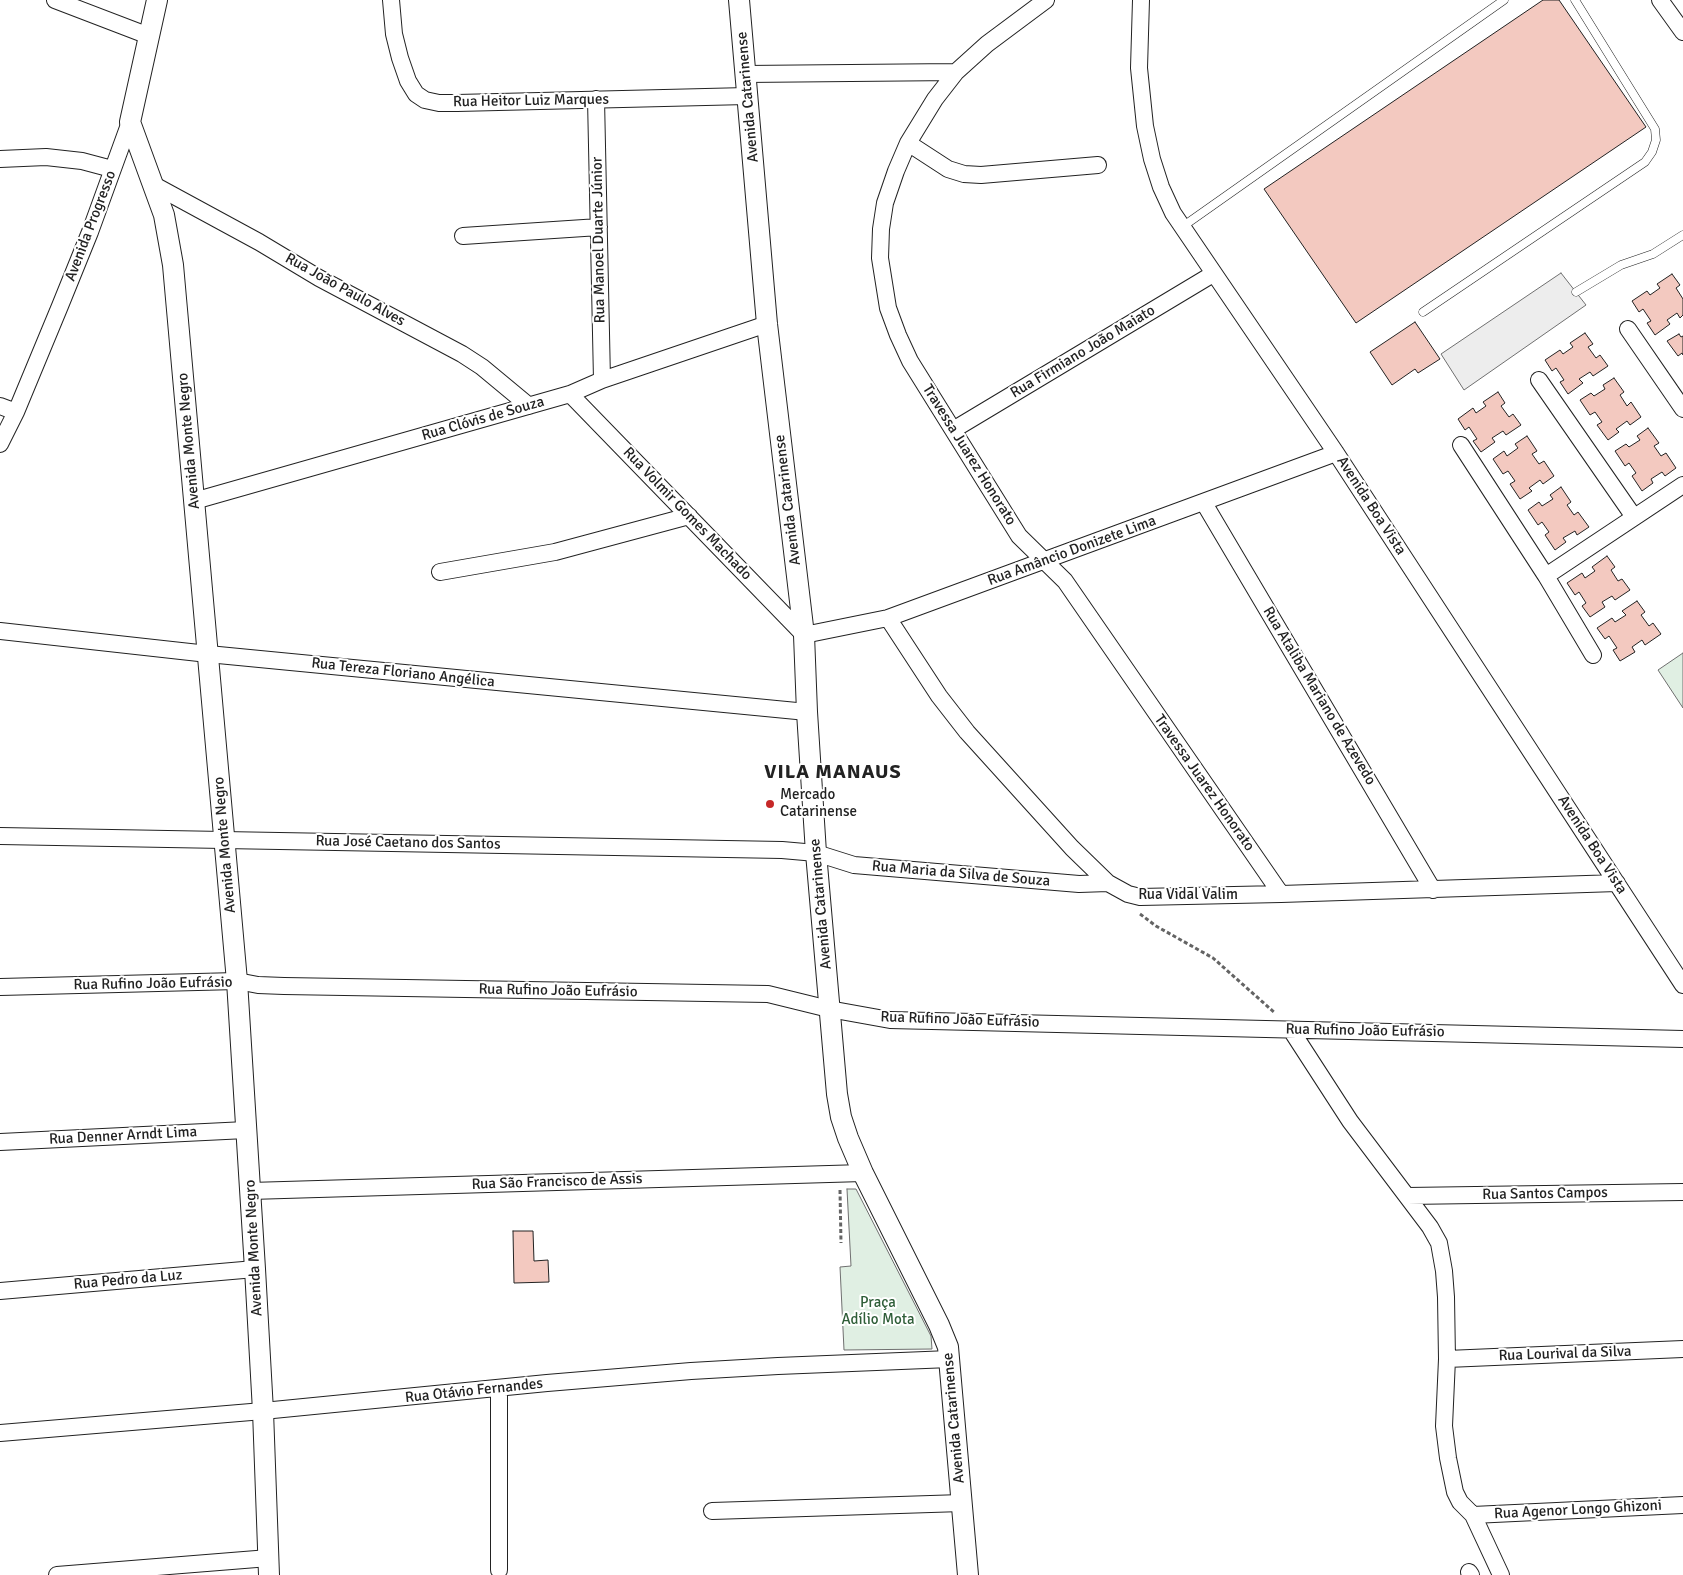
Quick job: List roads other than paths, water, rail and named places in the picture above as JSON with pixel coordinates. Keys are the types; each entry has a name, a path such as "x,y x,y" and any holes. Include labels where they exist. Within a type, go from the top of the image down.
{"street":[{"path":"55,0 149,36"},
{"name":"Avenida Progresso","path":"0,444 16,412 60,306 130,122 157,0"},
{"name":"Rua Heitor Luiz Marques","path":"391,0 394,34 400,58 408,81 416,94 425,100 439,103 457,103 747,96"},
{"name":"Avenida Catarinense","path":"739,0 768,324 804,636 816,853 833,1063 841,1117 863,1173 942,1330 948,1347 968,1575"},
{"name":"Travessa Juarez Honorato","path":"1046,0 1018,19 956,72 935,99 908,144 896,171 886,203 881,229 880,258 883,287 888,308 910,360 1019,536 1065,581 1281,894"},
{"name":"Avenida Boa Vista","path":"1141,0 1139,68 1145,126 1161,187 1173,213 1336,453 1683,985"},
{"path":"1660,0 1683,32"},
{"path":"745,74 956,72"},
{"name":"Rua Manoel Duarte Júnior","path":"596,99 602,380"},
{"name":"Avenida Monte Negro","path":"130,122 164,215 173,265 237,981 263,1412 269,1567"},
{"path":"908,144 948,169 964,174 981,175 1098,165"},
{"path":"0,159 46,157 82,161 112,169"},
{"name":"Rua João Paulo Alves","path":"154,185 259,242 326,282 462,354 482,367 529,406"},
{"path":"463,236 599,227"},
{"name":"Rua Firmiano João Maiato","path":"953,430 1213,274"},
{"name":"Rua Clóvis de Souza","path":"194,500 570,394 602,380 768,324"},
{"path":"1628,329 1683,409"},
{"path":"1539,380 1634,518"},
{"name":"Rua Volmir Gomes Machado","path":"570,394 804,636"},
{"path":"0,406 16,412"},
{"path":"1461,445 1546,576 1593,655"},
{"name":"Rua Amâncio Donizete Lima","path":"804,636 888,618 1336,453"},
{"path":"1546,576 1683,485"},
{"name":"Rua Ataliba Mariano de Azevedo","path":"1204,503 1433,890"},
{"path":"440,572 556,552 689,516"},
{"name":"Rua Vidal Valim","path":"888,618 938,696 967,732 1072,848 1108,883 1128,894 1140,897 1281,894 1617,883"},
{"name":"Rua Tereza Floriano Angélica","path":"0,631 208,654 807,712"},
{"name":"Rua José Caetano dos Santos","path":"0,836 772,850 816,853"},
{"name":"Rua Maria da Silva de Souza","path":"816,853 854,865 1079,884 1108,883"},
{"name":"Rua Rufino João Eufrásio","path":"0,987 237,981 258,985 284,986 768,994 829,1010 890,1020 1683,1039"},
{"path":"1292,1030 1350,1121 1430,1226 1438,1243 1444,1271 1447,1359 1444,1426 1448,1458 1455,1492 1460,1502 1472,1515 1501,1575"},
{"name":"Rua Denner Arndt Lima","path":"0,1142 246,1130"},
{"name":"Rua São Francisco de Assis","path":"250,1191 863,1173"},
{"name":"Rua Santos Campos","path":"1407,1196 1683,1192"},
{"name":"Rua Pedro da Luz","path":"0,1291 255,1269"},
{"name":"Rua Lourival da Silva","path":"1447,1359 1683,1349"},
{"name":"Rua Otávio Fernandes","path":"0,1433 263,1412 548,1383 718,1370 950,1359"},
{"path":"498,1570 499,1389"},
{"path":"712,1511 962,1503"},
{"name":"Rua Agenor Longo Ghizoni","path":"1472,1515 1683,1504"},
{"path":"57,1575 269,1567"}],"lane":[{"path":"1182,227 1504,0"},
{"path":"1423,312 1645,162 1652,152 1656,140 1655,130 1575,0"},
{"path":"1576,292 1621,265 1653,254 1683,235"}],"place":[{"name":"Mercado Catarinense","path":"770,804"}],"district":[{"name":"VILA MANAUS","path":"833,773"}],"park label":[{"name":"Praça Adílio Mota","path":"878,1312"}]}
